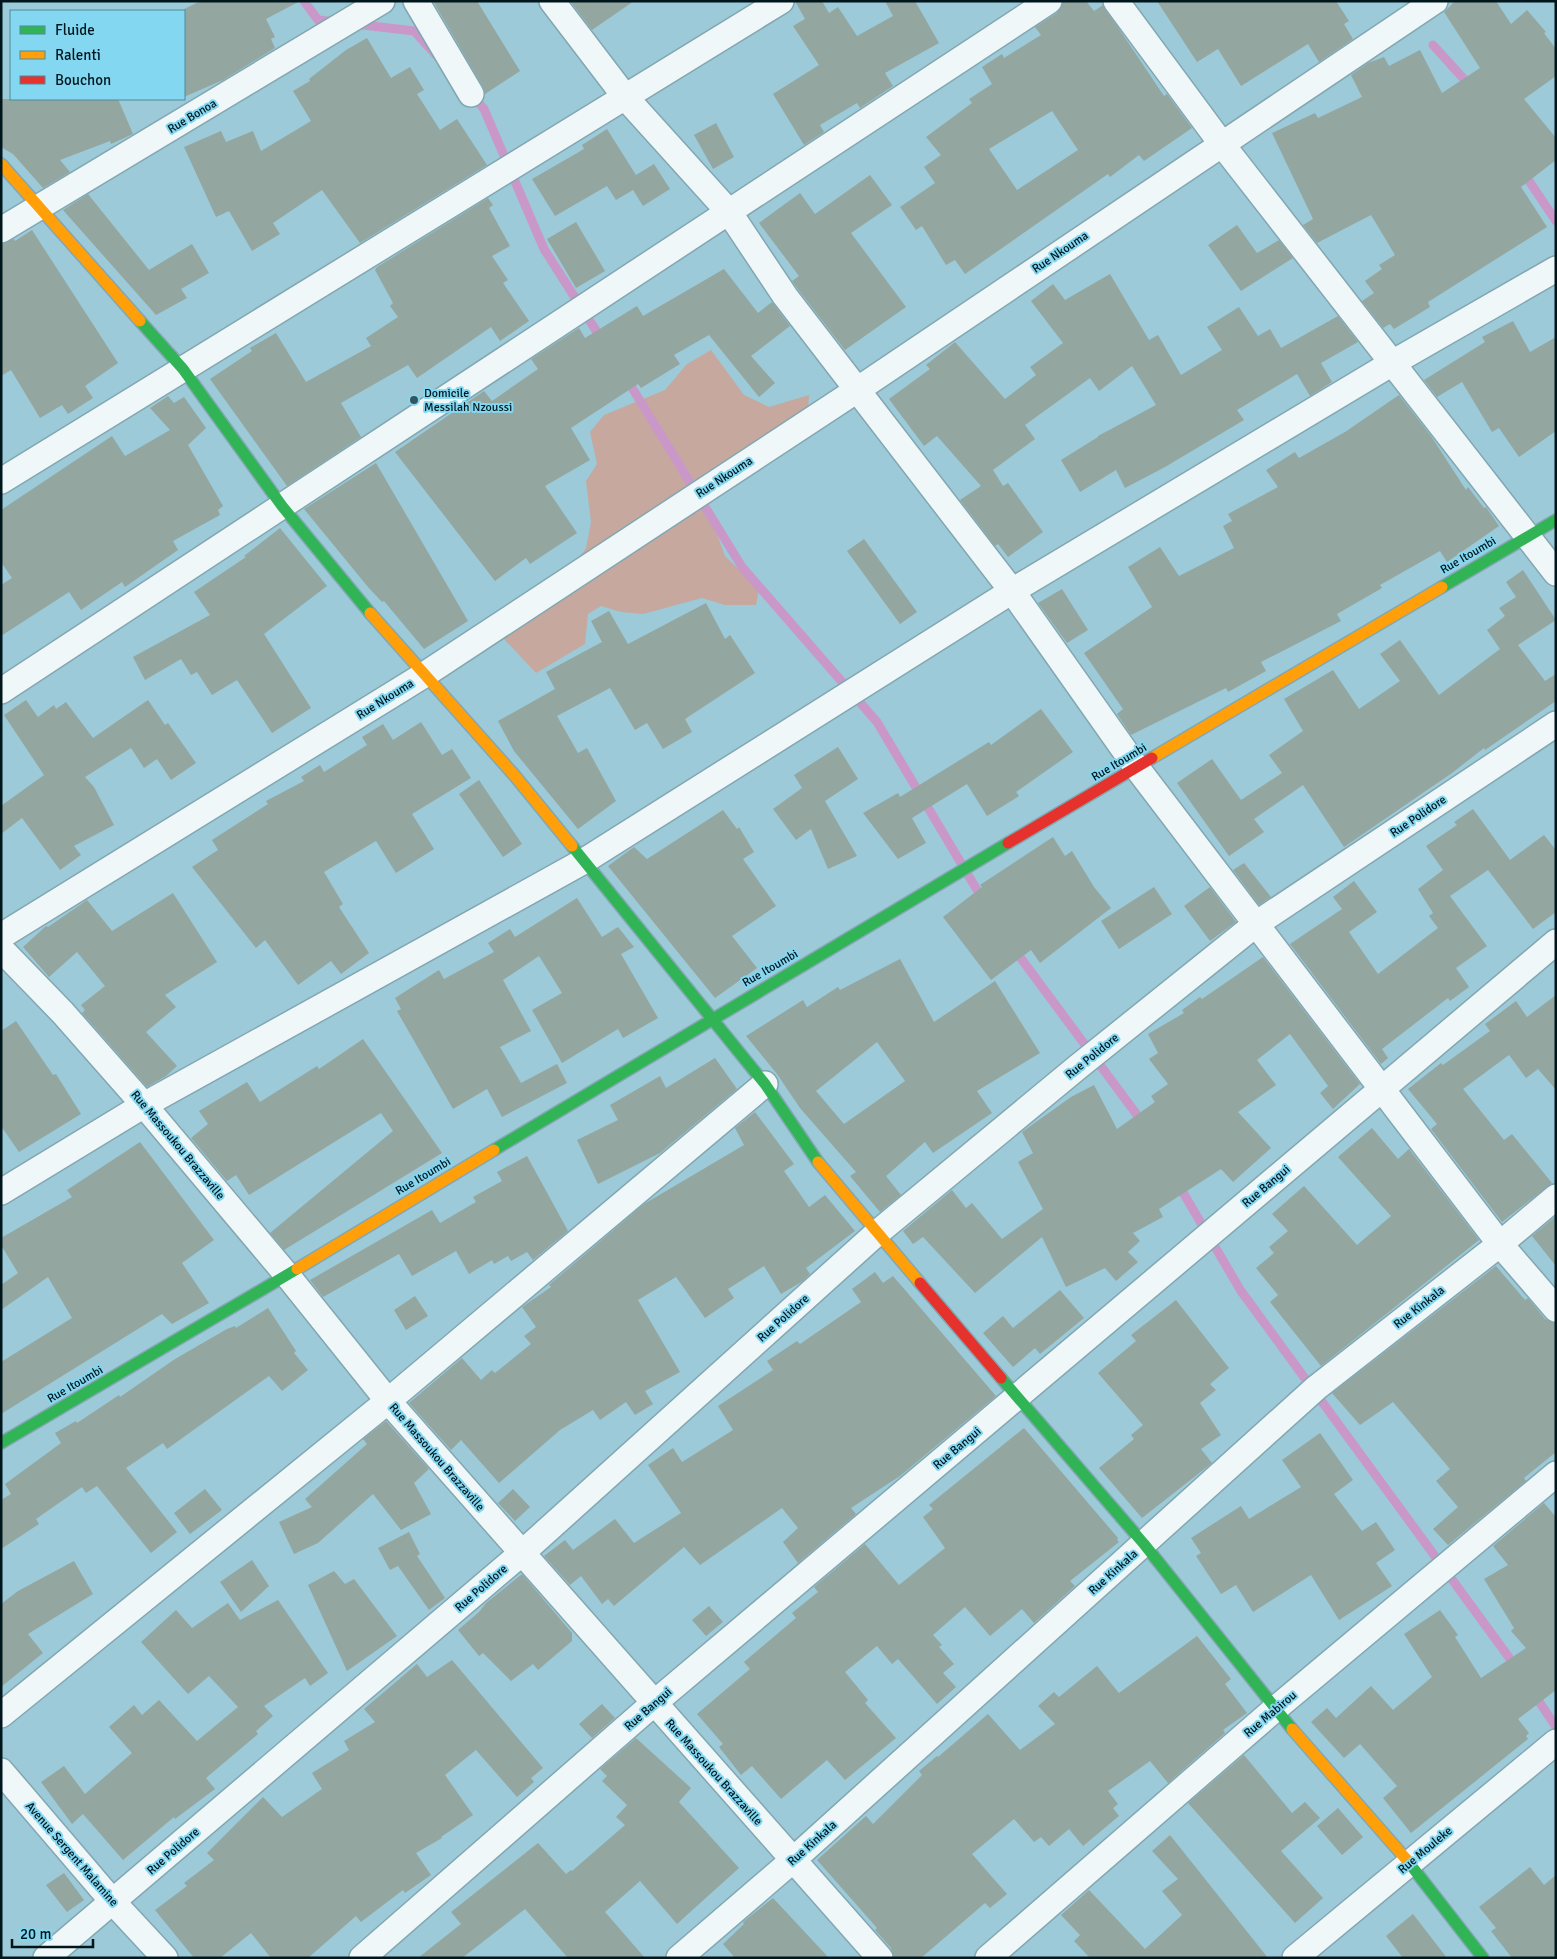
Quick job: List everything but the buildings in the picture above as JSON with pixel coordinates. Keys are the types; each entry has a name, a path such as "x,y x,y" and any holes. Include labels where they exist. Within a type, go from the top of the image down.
{"street":[{"name":"Rue Bonoa","path":"1,230 382,1"},
{"path":"416,1 471,94"},
{"path":"552,1 626,98 730,212 785,296 1012,591 1137,768 1500,1244 1556,1309"},
{"path":"1,481 781,1"},
{"path":"1,691 1049,1"},
{"path":"1116,1 1221,143 1394,362 1526,537 1556,572"},
{"name":"Rue Nkouma","path":"1,936 424,675 856,390 1435,1"},
{"path":"1,164 38,208 183,369 282,506 424,675 515,776 710,1019 765,1084 818,1162 876,1233 1019,1396 1144,1544 1275,1710 1409,1863 1483,1958"},
{"path":"1,1192 144,1106 584,861 1012,591 1394,362 1556,269"},
{"name":"Rue Itoumbi","path":"1,1443 287,1275 710,1019 1556,520"},
{"name":"Rue Polidore","path":"46,1958 522,1553 876,1233 1256,924 1556,724"},
{"name":"Rue Bangui","path":"362,1958 653,1704 1019,1396 1380,1088 1556,942"},
{"name":"Rue Massoukou Brazzaville","path":"1,949 63,1013 144,1106 287,1275 388,1401 653,1704 880,1958"},
{"path":"1,1715 388,1401 765,1084"},
{"name":"Rue Kinkala","path":"679,1958 794,1860 1316,1388 1500,1244 1556,1197"},
{"name":"Rue Mabirou","path":"988,1958 1275,1710 1556,1474"},
{"name":"Rue Mouleke","path":"1295,1958 1556,1742"},
{"name":"Avenue Sergent Malamine","path":"1,1771 113,1902 165,1958"}],"shaded area":[{"path":"711,350 744,395 769,407 809,395 808,411 699,486 725,556 759,589 756,605 725,605 702,598 643,614 621,612 601,606 588,614 585,644 536,673 503,638 545,606 586,548 591,522 586,481 597,464 590,432 604,415 665,390 687,364"}],"waterway":[{"path":"304,1 318,20 337,22"},
{"path":"355,24 414,31 436,55"},
{"path":"1433,45 1472,88"},
{"path":"471,94 484,109 544,249 602,340"},
{"path":"1523,172 1556,221"},
{"path":"626,378 742,567 877,722 983,900"},
{"path":"1014,949 1143,1123"},
{"path":"1178,1184 1241,1291 1516,1667"},
{"path":"1534,1694 1556,1727"}],"traffic: fast":[{"path":"140,321 183,369 282,506 370,613"},
{"path":"1442,587 1556,520"},
{"path":"494,1150 1008,843"},
{"path":"572,846 765,1084 818,1162"},
{"path":"1,1443 297,1269"},
{"path":"1001,1378 1144,1544 1292,1729"},
{"path":"1406,1859 1483,1958"}],"traffic: slow":[{"path":"1,164 140,321"},
{"path":"1152,758 1442,587"},
{"path":"370,613 515,776 572,846"},
{"path":"297,1269 494,1150"},
{"path":"818,1162 920,1283"},
{"path":"1292,1729 1406,1859"}],"traffic: jam":[{"path":"1008,843 1152,758"},
{"path":"920,1283 1001,1378"}],"place":[{"name":"Domicile Messilah Nzoussi","path":"414,400"}]}
